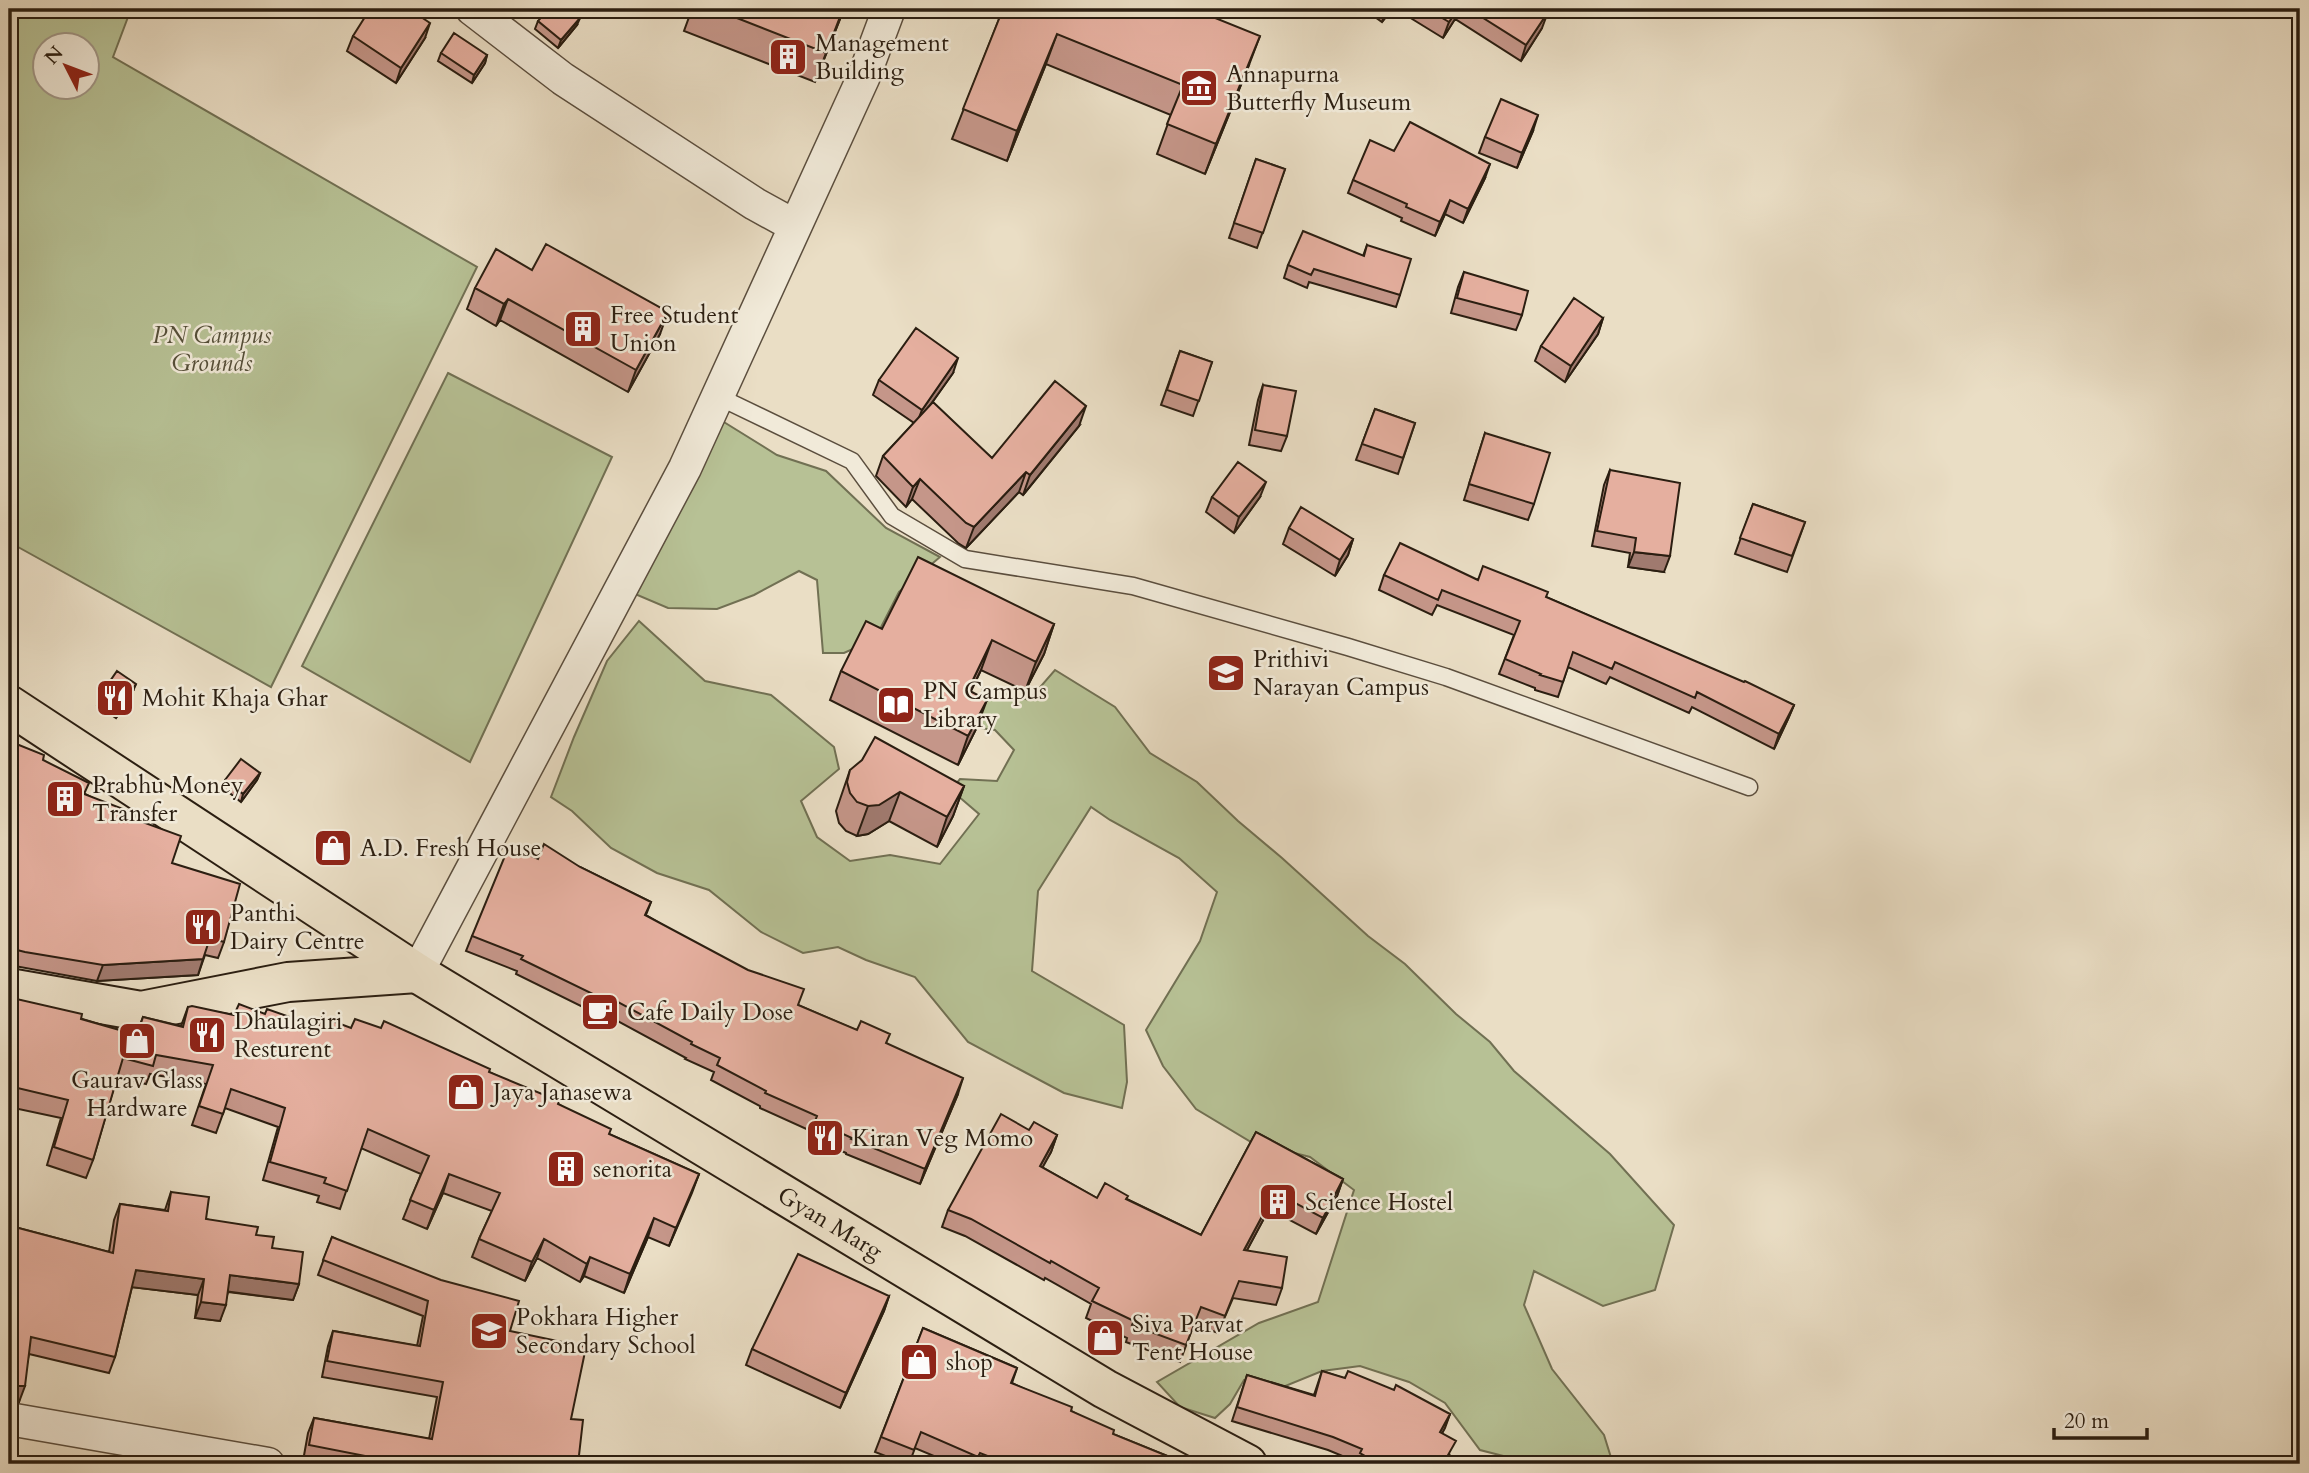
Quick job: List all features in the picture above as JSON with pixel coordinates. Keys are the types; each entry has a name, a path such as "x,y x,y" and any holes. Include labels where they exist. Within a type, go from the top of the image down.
{"main road":[{"name":"Gyan Marg","path":"9,705 418,972 1105,1389 1247,1464"},
{"path":"9,988 141,1011 288,982 418,972"}],"street":[{"path":"472,9 563,79 755,204 795,226"},
{"path":"418,972 685,468 864,76 888,9"},
{"path":"9,1419 268,1464"}],"lane":[{"path":"717,396 852,461 892,516 965,559 1133,586 1348,647 1446,677 1749,787"}],"green space":[{"name":"PN Campus Grounds","path":"9,9 131,9 113,57 477,267 271,687 9,542"},
{"path":"448,373 612,457 470,762 302,666"},
{"path":"719,419 777,455 826,471 886,528 940,557 899,592 875,639 844,653 823,653 817,580 799,571 754,595 717,609 668,608 635,594"},
{"path":"639,621 705,681 771,695 834,747 839,769 801,801 817,837 850,861 890,855 940,864 979,814 951,790 960,779 997,781 1014,750 995,730 972,727 983,688 1029,700 1055,670 1115,707 1150,753 1197,782 1368,936 1405,964 1456,1014 1490,1042 1514,1071 1610,1154 1674,1225 1655,1290 1603,1306 1534,1271 1524,1305 1552,1369 1604,1435 1613,1464 1535,1464 1480,1450 1445,1403 1409,1382 1360,1366 1322,1371 1283,1387 1244,1380 1230,1404 1215,1418 1180,1407 1157,1382 1259,1323 1318,1302 1354,1190 1310,1157 1251,1142 1196,1109 1163,1066 1146,1030 1200,941 1217,892 1179,858 1091,807 1038,891 1032,971 1124,1025 1127,1082 1122,1108 1064,1093 968,1042 915,977 838,947 803,953 761,932 709,890 657,873 611,848 572,811 551,797 607,661"}],"building":[{"path":"370,9 409,9 430,23 401,68 353,36"},
{"path":"548,9 570,9 580,18 561,40 538,21"},
{"path":"714,9 843,9 826,53"},
{"name":"Annapurna Butterfly Museum","path":"1003,9 1193,9 1260,36 1216,144 1167,124 1183,85 1057,34 1017,131 963,109"},
{"path":"1427,9 1458,9 1449,22"},
{"path":"1469,9 1542,9 1548,12 1526,45"},
{"path":"454,33 487,55 474,75 441,53"},
{"path":"1501,99 1538,115 1522,153 1485,137"},
{"path":"1410,122 1490,164 1468,209 1450,200 1440,222 1353,180 1370,140 1394,151"},
{"path":"1256,159 1285,169 1263,233 1234,223"},
{"path":"1303,231 1364,256 1367,245 1411,259 1400,295 1314,269 1311,275 1288,265"},
{"path":"546,244 668,312 636,370 508,299 504,304 475,288 496,249 532,270"},
{"path":"1464,272 1528,291 1522,315 1457,298"},
{"path":"1574,298 1603,318 1571,366 1541,346"},
{"path":"916,328 958,358 922,410 879,380"},
{"path":"1180,351 1212,362 1199,401 1167,390"},
{"path":"1055,381 1086,406 1030,475 1026,472 974,527 966,523 920,479 913,487 883,456 933,402 992,458"},
{"path":"1263,385 1296,391 1287,436 1255,430"},
{"path":"1375,409 1415,423 1403,458 1362,444"},
{"path":"1485,433 1550,453 1534,504 1469,484"},
{"path":"1238,462 1266,482 1239,517 1212,497"},
{"path":"1610,470 1680,483 1670,556 1634,552 1636,538 1597,531"},
{"path":"1753,504 1805,522 1792,556 1740,538"},
{"path":"1301,507 1353,539 1340,560 1289,528"},
{"path":"1400,543 1478,580 1483,566 1548,592 1546,597 1745,681 1794,705 1779,734 1697,692 1695,698 1615,662 1612,669 1573,652 1563,682 1540,675 1505,659 1520,621 1442,590 1438,600 1384,575"},
{"path":"918,557 1054,624 1036,662 992,640 968,690 987,700 968,736 841,671 866,621 882,629"},
{"name":"Mohit Khaja Ghar","path":"117,671 136,684 119,710 99,697"},
{"path":"875,737 964,786 947,817 900,792 879,805 868,806 857,802 850,793 847,782 850,770 862,760"},
{"path":"9,741 44,755 43,760 89,783 84,794 136,814 134,819 181,836 172,863 240,884 224,942 210,938 203,959 103,965 9,948"},
{"path":"241,759 260,773 243,794 225,780"},
{"path":"544,844 580,867 651,902 645,915 748,970 804,989 798,1005 857,1030 861,1021 890,1034 886,1043 963,1078 925,1169 815,1121 817,1116 765,1093 766,1091 717,1065 720,1058 607,996 605,1000 521,959 523,956 472,936 509,846 538,859"},
{"path":"9,995 12,998 82,1014 81,1019 137,1035 143,1017 183,1027 188,1007 192,1006 234,1015 239,1004 265,1014 267,1009 318,1027 322,1017 351,1028 355,1019 381,1028 384,1021 490,1069 489,1072 559,1101 558,1104 611,1129 609,1134 699,1174 676,1228 654,1218 630,1274 590,1257 587,1264 544,1239 532,1262 479,1239 500,1193 449,1174 434,1210 410,1200 429,1156 368,1129 347,1191 324,1183 326,1178 270,1162 285,1108 231,1089 223,1114 199,1106 213,1065 156,1055 153,1066 123,1058 93,1160 54,1147 68,1100 9,1086"},
{"path":"1001,1114 1029,1130 1034,1122 1057,1135 1040,1166 1097,1198 1105,1183 1128,1196 1126,1199 1201,1235 1256,1132 1343,1179 1323,1218 1275,1192 1244,1250 1287,1257 1282,1288 1239,1281 1225,1316 1201,1307 1186,1345 1132,1325 1134,1321 1092,1301 1099,1288 971,1219 948,1210"},
{"path":"171,1192 209,1197 206,1219 258,1227 256,1235 274,1237 272,1248 303,1252 299,1284 230,1275 226,1305 201,1302 204,1279 136,1270 115,1357 31,1337 25,1386 9,1386 9,1218 13,1219 11,1226 113,1253 120,1204 168,1211"},
{"path":"332,1237 441,1280 519,1301 510,1331 586,1347 571,1419 583,1420 578,1464 406,1464 309,1445 314,1418 432,1439 443,1382 327,1361 333,1331 420,1346 428,1301 323,1260"},
{"path":"798,1254 889,1296 846,1393 752,1349"},
{"path":"923,1328 1017,1368 1011,1383 1072,1407 1071,1411 1114,1430 1113,1434 1187,1464 1008,1464 980,1453 978,1457 921,1432 914,1450 881,1437"},
{"path":"1322,1371 1345,1378 1348,1371 1394,1390 1396,1385 1450,1414 1440,1432 1456,1441 1448,1455 1464,1464 1379,1464 1360,1453 1362,1449 1333,1437 1237,1407 1247,1375 1315,1396"},
{"path":"9,1419 13,1421 11,1433 9,1433"}],"place":[{"name":"Management Building","path":"788,57"},
{"name":"Annapurna Butterfly Museum","path":"1199,88"},
{"name":"Free Student Union","path":"583,329"},
{"name":"Prithivi Narayan Campus","path":"1226,673"},
{"name":"Mohit Khaja Ghar","path":"115,698"},
{"name":"PN Campus Library","path":"896,705"},
{"name":"Prabhu Money Transfer","path":"65,799"},
{"name":"A.D. Fresh House","path":"333,848"},
{"name":"Panthi Dairy Centre","path":"203,927"},
{"name":"Cafe Daily Dose","path":"600,1012"},
{"name":"Dhaulagiri Resturent","path":"207,1035"},
{"name":"Gaurav Glass Hardware","path":"137,1041"},
{"name":"Jaya Janasewa","path":"466,1092"},
{"name":"Kiran Veg Momo","path":"825,1138"},
{"name":"senorita","path":"566,1169"},
{"name":"Science Hostel","path":"1278,1202"},
{"name":"Pokhara Higher Secondary School","path":"489,1331"},
{"name":"Siva Parvat Tent House","path":"1105,1338"},
{"name":"shop","path":"919,1362"}]}
